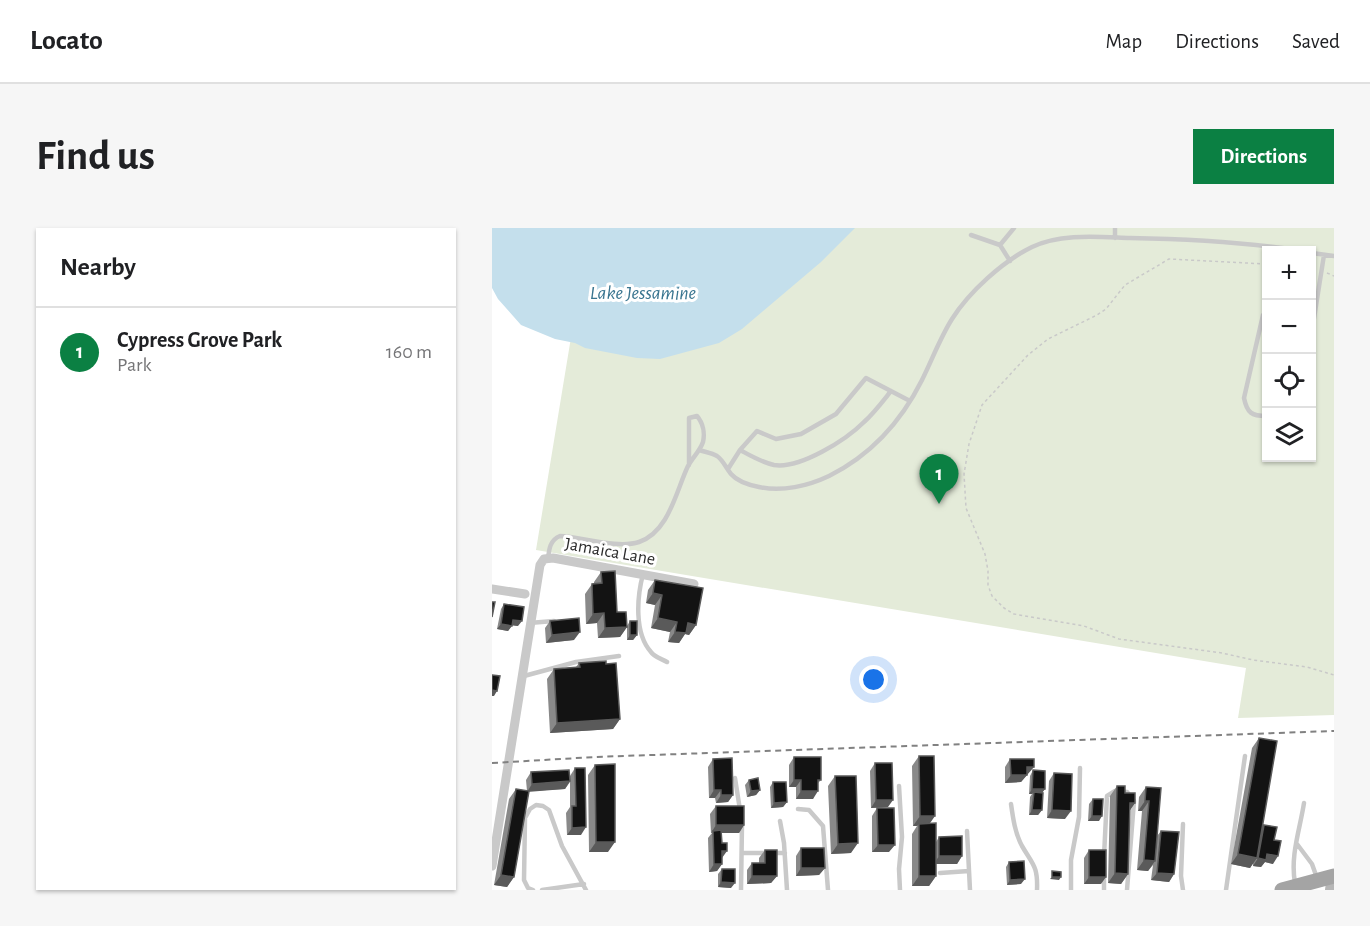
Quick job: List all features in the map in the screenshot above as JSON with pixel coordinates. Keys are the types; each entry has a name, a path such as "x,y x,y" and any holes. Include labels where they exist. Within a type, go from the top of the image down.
{"main road":[{"path":"1287,889 1334,876"}],"street":[{"name":"Jamaica Lane","path":"492,866 521,676 540,565 544,559 694,584"},
{"path":"492,589 525,594"},
{"path":"1332,890 1334,876"}],"lane":[{"path":"1000,245 1014,228"},
{"path":"1115,228 1115,238"},
{"path":"971,235 1000,245 1010,261"},
{"path":"699,450 717,456 732,475 743,482 769,489 786,489 821,479 844,469 862,456 897,421 910,401 951,319 965,301 988,277 1032,247 1045,242 1115,238 1220,241 1263,246"},
{"path":"1316,254 1334,256"},
{"path":"1316,300 1324,255"},
{"path":"1262,320 1245,398 1246,410 1251,414 1262,415"},
{"path":"728,469 757,431 776,439 801,434 836,414 866,378 910,401"},
{"path":"741,450 758,460 777,465 798,462 848,436 865,422 891,391"},
{"path":"548,559 551,543 560,536 630,543 640,541 652,534 670,510 689,465 704,440 702,421 697,416 689,418 689,465"},
{"path":"643,574 638,618 644,641 651,653 667,662"},
{"path":"530,623 560,620"},
{"path":"521,676 576,662 619,656"},
{"path":"1226,890 1245,756"},
{"path":"1071,890 1071,860 1079,817 1080,768"},
{"path":"735,778 740,812"},
{"path":"899,786 902,837 900,890"},
{"path":"1104,860 1107,796 1115,791 1127,792 1134,801 1127,890"},
{"path":"1287,889 1293,870 1304,802"},
{"path":"1011,804 1015,828 1022,845 1036,867 1037,890"},
{"path":"533,890 528,888 524,880 523,863 525,818 530,809 536,805 549,810 562,846 586,890"},
{"path":"798,809 809,810 823,826 828,890"},
{"path":"741,821 741,890"},
{"path":"780,821 787,890"},
{"path":"1183,824 1181,876 1183,890"},
{"path":"967,831 970,890"},
{"path":"1298,844 1312,864 1318,881"},
{"path":"742,853 785,853"},
{"path":"940,873 969,871"},
{"path":"1104,871 1104,890"},
{"path":"542,890 584,884"}],"path":[{"path":"1262,264 1169,260 1156,265 1125,285 1106,309 1098,315 1048,339 1028,355 982,405 969,444 964,474 966,508 985,554 988,585 992,596 1014,614 1084,626 1119,639 1307,667 1334,675"}],"green space":[{"path":"589,228 1334,228 1334,715 1238,718 1246,668 536,550"}],"water":[{"name":"Lake Jessamine","path":"492,228 855,228 821,262 742,329 719,343 660,359 637,358 585,348 521,325 498,299 492,288"}],"building":[{"path":"615,571 617,612 626,612 627,627 605,628 604,613 593,614 592,584 602,583 601,572"},
{"path":"655,580 703,588 696,625 688,623 686,633 675,632 677,622 658,618 662,595 653,593"},
{"path":"504,604 524,607 522,621 513,620 512,626 501,624"},
{"path":"579,618 580,632 552,635 550,621"},
{"path":"630,621 637,621 637,635 630,635"},
{"path":"606,661 606,664 616,663 620,719 557,723 554,669 580,667 579,663"},
{"path":"492,675 500,676 497,691 492,690"},
{"path":"1259,738 1277,741 1257,858 1238,854"},
{"path":"919,756 934,756 935,816 920,816"},
{"path":"794,757 821,757 821,780 818,780 818,791 801,791 801,780 794,780"},
{"path":"732,758 733,795 721,795 721,790 714,790 713,759"},
{"path":"1010,759 1034,759 1034,767 1027,767 1027,775 1011,775"},
{"path":"875,763 892,763 893,800 876,800"},
{"path":"615,764 615,842 596,842 595,765"},
{"path":"575,768 585,768 586,827 572,828 572,806 576,806"},
{"path":"569,770 570,781 532,784 531,772"},
{"path":"1033,770 1045,771 1045,789 1032,789"},
{"path":"1054,773 1072,774 1071,811 1052,810"},
{"path":"835,776 856,776 858,843 838,844"},
{"path":"758,778 760,790 751,791 749,780"},
{"path":"773,782 786,782 787,802 774,803"},
{"path":"1117,786 1125,786 1125,793 1135,793 1135,803 1130,803 1128,874 1115,873"},
{"path":"1146,787 1161,788 1155,861 1144,860 1149,801 1145,801"},
{"path":"516,789 529,791 514,877 501,875"},
{"path":"1034,792 1043,793 1042,810 1032,810"},
{"path":"1093,799 1103,799 1102,816 1092,816"},
{"path":"716,806 744,806 744,825 716,825"},
{"path":"877,808 894,808 895,845 878,845"},
{"path":"936,823 936,876 919,876 919,824"},
{"path":"1264,825 1277,827 1274,840 1281,841 1278,856 1267,854 1266,860 1258,858"},
{"path":"721,830 722,843 727,843 727,851 722,851 722,864 714,864 713,831"},
{"path":"1161,831 1179,832 1174,874 1157,873"},
{"path":"962,836 962,856 939,856 939,837"},
{"path":"801,848 824,848 825,868 801,868"},
{"path":"765,850 777,850 777,876 752,876 752,863 765,863"},
{"path":"1089,850 1106,850 1106,877 1089,877"},
{"path":"1024,861 1025,879 1010,880 1009,862"},
{"path":"722,869 735,869 735,883 721,882"},
{"path":"1052,871 1061,872 1061,877 1052,877"}],"railway":[{"path":"492,763 595,757 1334,731"}],"place":[{"name":"Cypress Grove Park","path":"939,504"}]}
